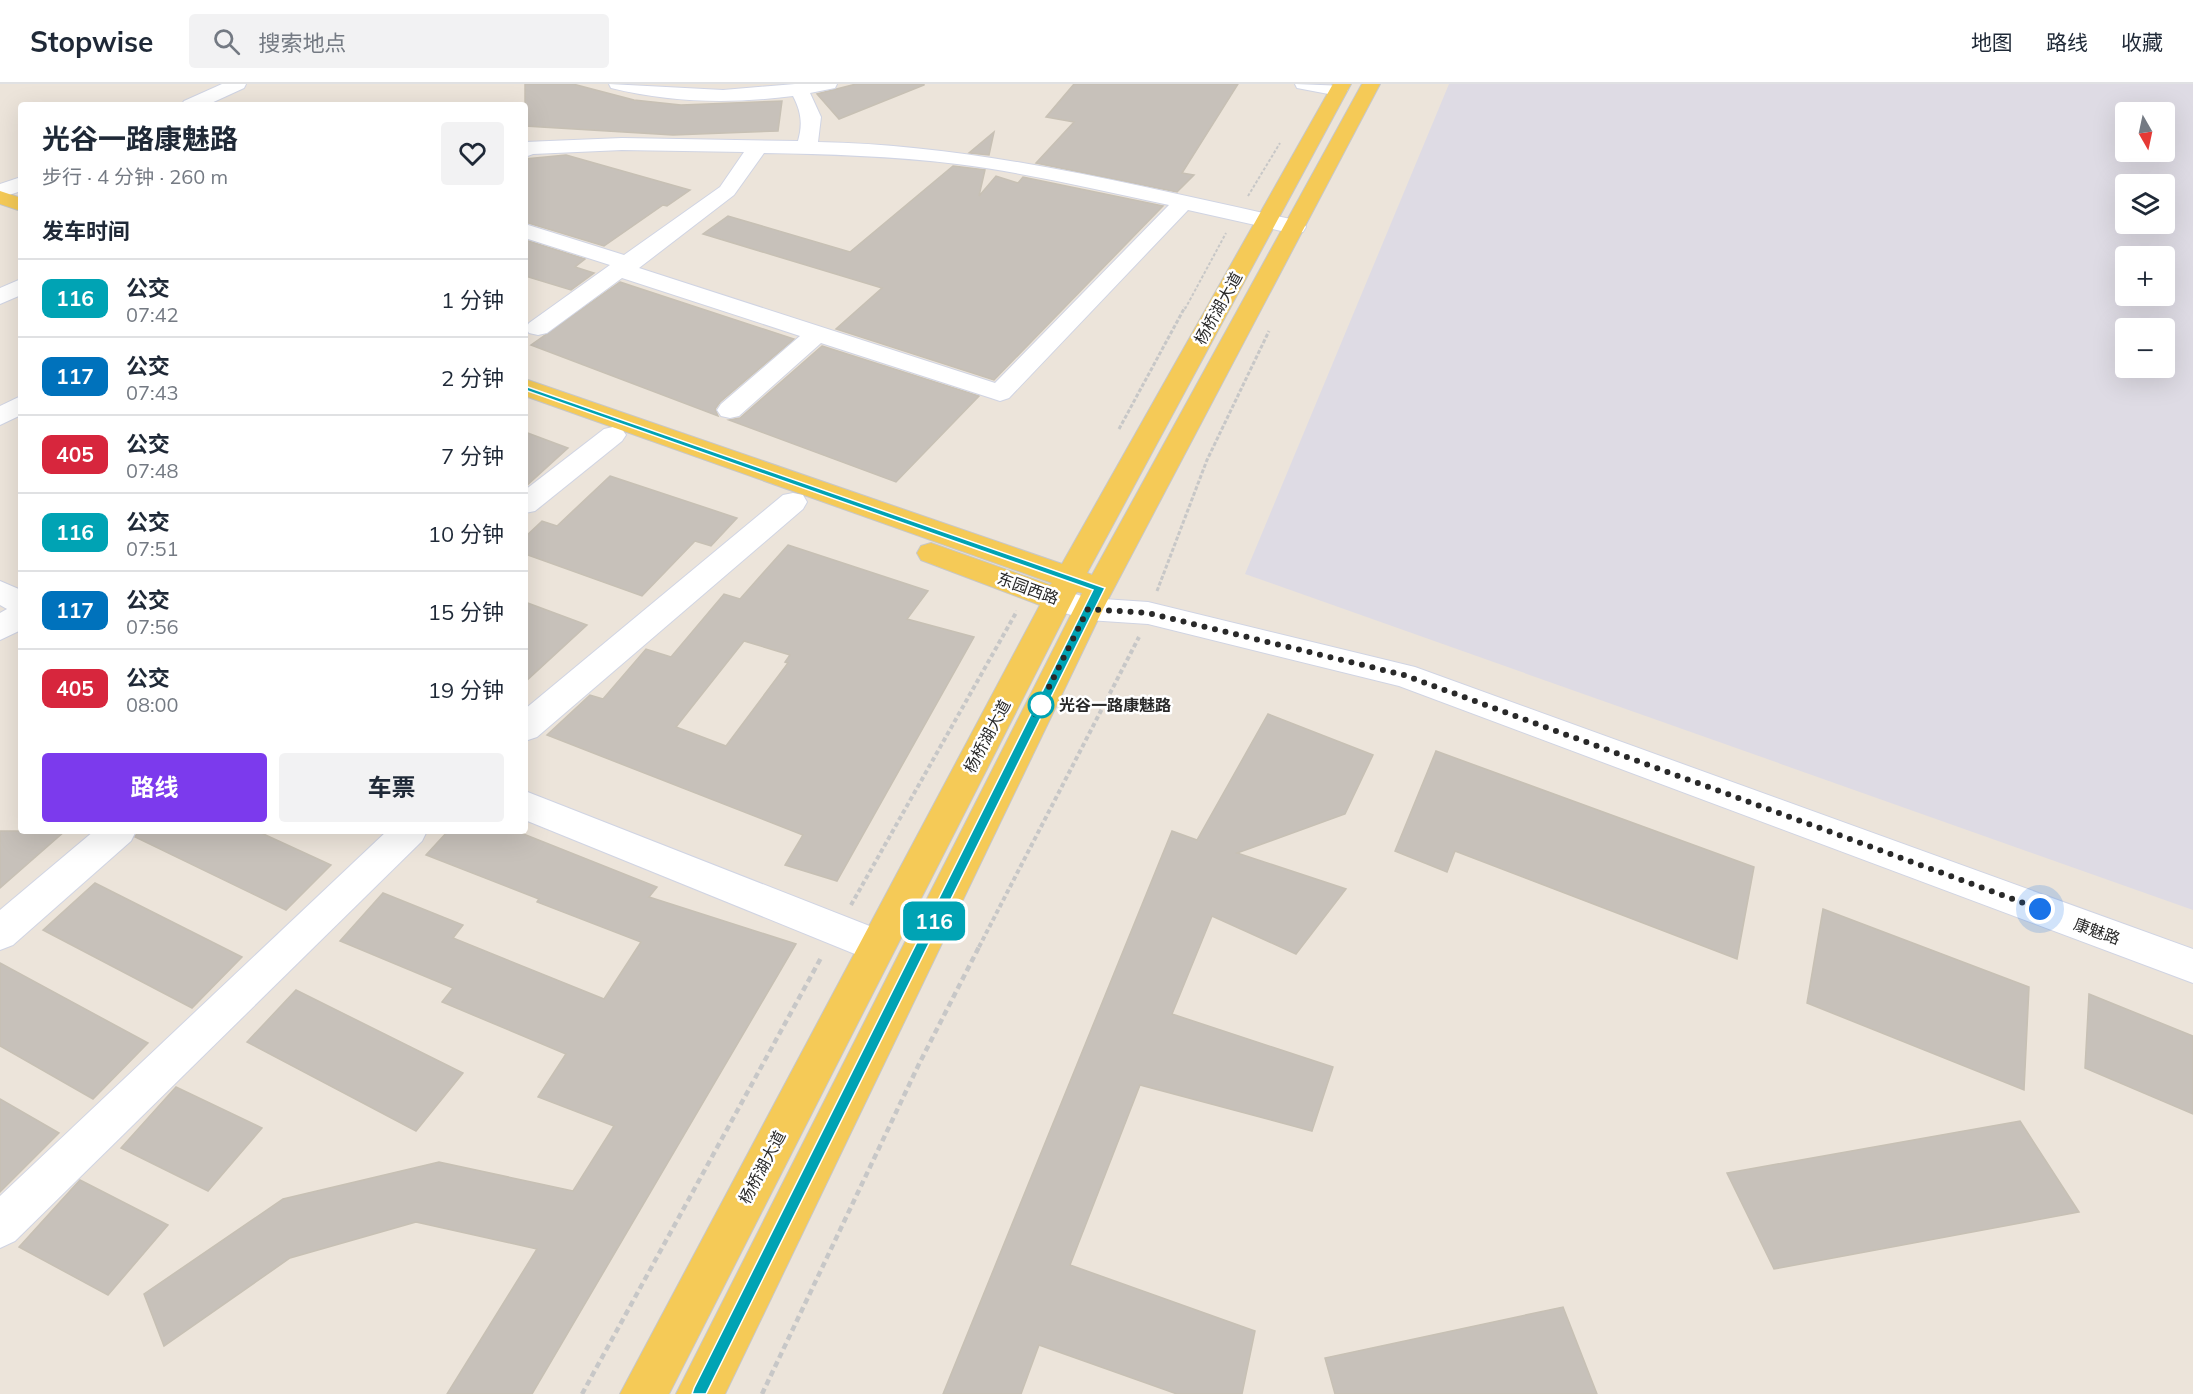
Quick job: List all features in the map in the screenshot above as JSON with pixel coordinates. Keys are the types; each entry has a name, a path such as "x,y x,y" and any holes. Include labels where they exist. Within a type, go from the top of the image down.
{"main road":[{"name":"杨桥湖大道","path":"700,1394 1069,593 1295,227 1371,84"},
{"name":"杨桥湖大道","path":"644,1394 877,946 1340,87"},
{"path":"0,197 18,204"},
{"path":"0,211 18,218"},
{"name":"东园西路","path":"528,388 1069,593"},
{"name":"东园西路","path":"528,404 793,502 1069,593"}],"street":[{"path":"198,102 237,84"},
{"path":"618,84 693,94 763,94 828,84"},
{"path":"1304,84 1340,87"},
{"path":"798,89 809,106 812,123 806,148"},
{"path":"528,150 622,144 806,148 956,158 1064,176 1295,227"},
{"path":"538,328 626,267 728,191 758,147"},
{"path":"0,192 18,184"},
{"path":"528,232 817,334 1000,393 1184,202"},
{"path":"0,297 18,288"},
{"path":"730,410 817,334"},
{"path":"0,417 18,406"},
{"path":"528,502 613,435"},
{"path":"528,725 793,502"},
{"path":"0,592 18,601"},
{"name":"东园西路","path":"1069,593 1148,613"},
{"name":"康魅路","path":"1148,613 1404,675 2193,966"},
{"path":"0,629 18,616"},
{"path":"528,806 877,946"},
{"path":"0,933 116,834"},
{"path":"0,1226 407,834"}],"path":[{"path":"1117,433 1237,214 1286,134"},
{"path":"762,1394 919,1064 1138,638 1207,460 1273,321"},
{"path":"582,1394 837,930 1069,593"}],"shaded area":[{"path":"1449,84 2193,84 2193,910 1245,574"}],"building":[{"path":"525,84 573,84 634,100 681,105 782,101 778,131 673,135 528,126 528,102 525,102"},
{"path":"856,84 924,85 839,119 817,94"},
{"path":"1074,84 1238,84 1182,173 1194,175 1177,192 1036,163 1074,122 1046,117"},
{"path":"994,132 989,155 969,153"},
{"path":"566,155 690,190 667,206 663,205 604,246 528,223 528,159"},
{"path":"953,166 985,170 979,196 996,176 1018,183 1023,177 1163,206 994,380 836,329 882,288 703,234 728,216 850,252"},
{"path":"528,241 585,259 575,267 594,273 571,290 528,277"},
{"path":"620,282 794,339 720,402 715,409 718,416 531,345"},
{"path":"822,346 979,396 896,482 729,420 740,418"},
{"path":"528,433 568,448 528,484"},
{"path":"610,476 737,518 711,546 695,541 642,596 528,555 528,534 542,521 557,526"},
{"path":"788,545 928,591 907,619 974,637 837,881 785,865 803,835 547,735 590,695 603,699 646,649 671,657 724,594 740,599","holes":["744,641 790,655 785,662 788,663 726,746 676,727"]},
{"path":"528,603 587,625 528,679"},
{"path":"1268,714 1373,755 1345,814 1237,853 1346,889 1296,954 1212,916 1172,1014 1333,1067 1312,1131 1140,1085 1070,1265 1255,1331 1242,1394 1177,1394 1039,1345 1021,1394 943,1394 1172,831 1197,840"},
{"path":"1436,751 1754,867 1737,959 1455,851 1447,872 1395,851"},
{"path":"0,831 18,831 18,834 62,834 0,888"},
{"path":"136,834 264,834 331,865 286,910 135,837"},
{"path":"445,834 524,834 657,887 649,897 796,944 532,1394 447,1394 537,1249 416,1222 290,1258 164,1346 144,1294 283,1199 439,1162 573,1191 614,1126 538,1097 566,1054 442,1002 453,988 340,941 383,893 463,925 453,938 604,999 641,942 537,902 539,899 426,855"},
{"path":"95,883 242,957 192,1008 43,930"},
{"path":"1823,909 2029,987 2024,1090 1807,1003"},
{"path":"0,963 148,1043 93,1099 0,1046"},
{"path":"296,990 463,1073 416,1131 247,1042"},
{"path":"2089,994 2193,1036 2193,1114 2085,1068"},
{"path":"176,1087 262,1128 208,1191 121,1148"},
{"path":"0,1099 59,1133 0,1192"},
{"path":"2020,1121 2079,1212 1774,1269 1727,1173"},
{"path":"80,1180 168,1225 108,1295 19,1247"},
{"path":"1563,1307 1597,1394 1335,1394 1325,1358"}],"bus line":[{"name":"116","path":"528,388 1100,588 700,1394"}],"place":[{"name":"光谷一路康魅路","path":"1041,705"}],"route":[{"path":"1041,705 1035,715 1088,609 1148,613 1404,675 2040,909"}]}
